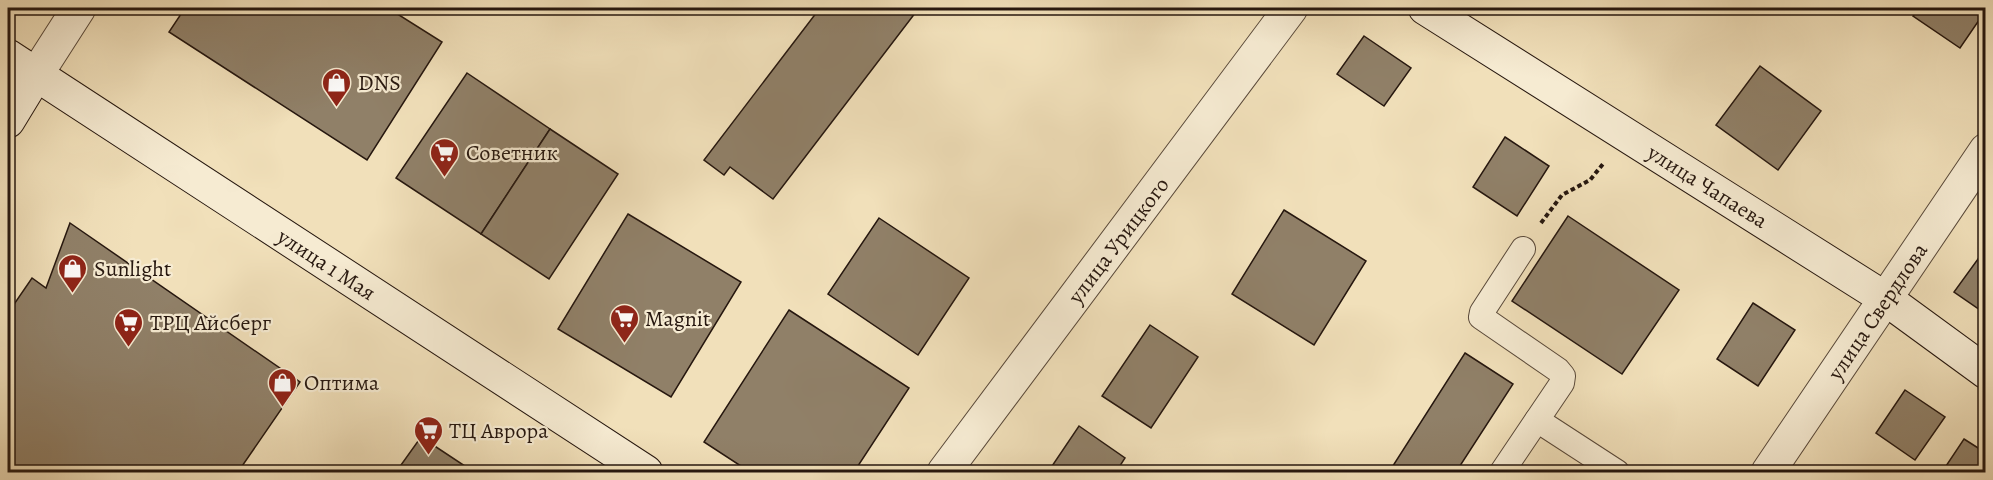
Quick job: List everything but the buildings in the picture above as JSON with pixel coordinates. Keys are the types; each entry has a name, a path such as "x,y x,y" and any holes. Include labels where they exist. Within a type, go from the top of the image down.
{"main road":[{"path":"8,121 79,8"},
{"name":"улица Урицкого","path":"944,472 1291,8"},
{"name":"улица Чапаева","path":"1425,8 1886,299 1986,372"},
{"name":"улица 1 Мая","path":"8,56 646,472"},
{"name":"улица Свердлова","path":"1768,472 1986,150"}],"lane":[{"path":"1502,472 1562,383 1563,376 1558,370 1481,317 1523,249"},
{"path":"1537,420 1617,472"}],"path":[{"path":"1555,203 1570,189 1590,180 1599,170 1621,132"}],"place":[{"name":"DNS","path":"337,108"},
{"name":"Советник","path":"445,178"},
{"name":"Sunlight","path":"73,294"},
{"name":"Magnit","path":"624,344"},
{"name":"ТРЦ Айсберг","path":"129,348"},
{"name":"Оптима","path":"283,408"},
{"name":"ТЦ Аврора","path":"428,456"}]}
